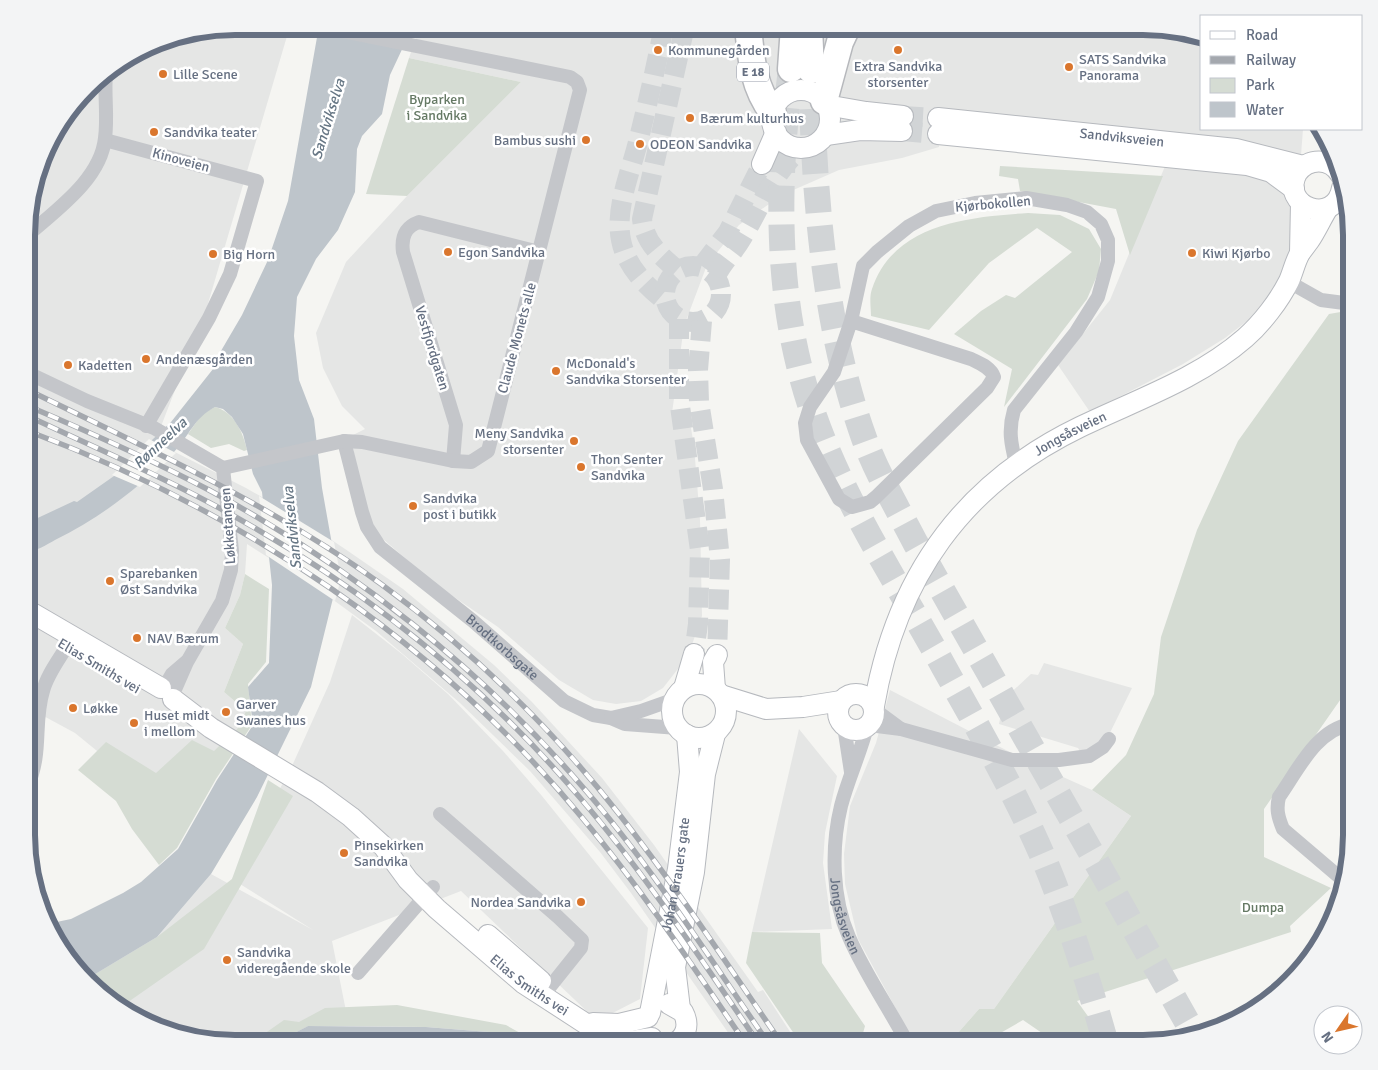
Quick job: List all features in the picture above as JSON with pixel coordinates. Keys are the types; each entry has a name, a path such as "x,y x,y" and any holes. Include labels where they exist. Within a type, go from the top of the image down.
{"highway":[{"name":"E 18","path":"749,35 755,81 774,123"},
{"name":"E 18","path":"784,35 798,67"},
{"path":"795,35 798,67"},
{"path":"798,67 807,35"},
{"path":"798,67 818,35"},
{"path":"825,103 835,57 844,35"}],"main road":[{"path":"762,164 782,98 799,90 808,91 825,103 866,112 903,124 826,135"},
{"path":"774,123 787,144 802,148 816,144 826,135 830,120 825,103"},
{"name":"Sandviksveien","path":"1298,196 1271,172 1247,165 938,126 1236,148 1303,166"},
{"path":"1330,164 1320,161 1311,162 1303,166 1295,176 1298,196 1314,210 1328,208 1337,202 1339,194"},
{"name":"Jongsåsveien","path":"1298,196 1300,253"},
{"name":"Jongsåsveien","path":"871,717 884,659 906,599 927,560 972,502 1016,464 1056,440 1180,381 1219,357 1251,333 1289,282 1300,253 1328,208"},
{"name":"Elias Smiths vei","path":"41,626 67,646 166,696"},
{"name":"Elias Smiths vei","path":"41,626 166,696 188,719 211,728 334,804 382,846 408,880 429,892 579,1013 596,1024 620,1024 649,1015"},
{"path":"694,654 672,714 682,732 696,738 766,709 803,707 847,697 865,696 871,717 858,730 803,707"},
{"path":"716,655 713,662 718,692 726,710 719,729"},
{"name":"Jongsåsveien","path":"847,697 884,659"},
{"path":"680,694 700,684 766,709"},
{"path":"842,724 838,712 847,697"},
{"name":"Johan Grauers gate","path":"680,1009 676,967 694,872 705,774 719,729"},
{"name":"Johan Grauers gate","path":"649,1015 678,870 690,772 682,732"},
{"name":"Elias Smiths vei","path":"429,892 523,983 548,997 583,1024 608,1035"},
{"path":"654,1035 647,1030 649,1015 655,1007 665,1004 680,1009 686,1017 687,1024 674,1035"}],"street":[{"name":"Claude Monets alle","path":"222,468 344,441 362,442 454,461 471,462 488,451 580,90 577,82 562,75 361,35"},
{"path":"35,229 77,190 98,160 105,140 106,82"},
{"name":"Kinoveien","path":"105,140 257,181 230,274 150,427"},
{"name":"Kjørbokollen","path":"851,321 970,359 992,372 994,376 988,388 876,497 870,502 852,506 838,499 814,456 807,440 805,424 810,407 834,372 851,321 863,266 909,226 936,211 975,203 1026,198 1067,204 1087,212 1101,224 1108,240 1108,261 1098,297 1076,332 1014,410 1010,424 1010,441 1016,464"},
{"name":"Vestfjordgaten","path":"454,461 456,424 403,252 403,235 412,225 419,222 539,252"},
{"path":"1289,282 1321,300 1343,303"},
{"name":"Løkketangen","path":"35,376 87,401 150,427 222,468 232,551 231,570 222,601 166,696"},
{"name":"Brodtkorbsgate","path":"344,441 367,527 380,547 473,621 550,692 577,709 611,718 625,724 682,732"},
{"path":"35,765 42,692 67,646"},
{"name":"Brodtkorbsgate","path":"611,718 641,711 680,694"},
{"path":"871,717 901,729 1012,760 1059,760 1089,756 1103,747 1109,739"},
{"name":"Jongsåsveien","path":"871,717 858,760 840,808 835,859 836,882 841,914 849,937 903,1035"},
{"name":"Jongsåsveien","path":"842,724 851,775"},
{"path":"1338,876 1283,828 1278,817 1277,805 1279,797 1314,746 1328,733 1343,726"},
{"name":"Elias Smiths vei","path":"440,814 582,940 582,948 549,988"},
{"path":"358,973 429,892"}],"shaded area":[{"path":"222,35 287,35 207,307 155,442 246,488 299,518 403,589 494,665 532,702 602,778 654,845 758,992 763,990 792,1035 730,1035 631,893 600,852 530,771 460,703 376,631 321,591 247,544 245,574 240,595 225,628 243,644 224,692 246,711 188,825 75,733 35,711 35,222 42,183 50,158 76,113 113,76 135,62 158,50 196,39"},
{"path":"417,35 1156,35 1195,42 1200,44 1200,130 1303,130 1296,220 1287,268 1269,300 1251,318 1225,338 1183,364 1090,412 1058,365 1110,300 1177,137 941,113 939,147 902,158 839,170 782,195 739,225 707,265 684,326 672,413 683,419 691,428 694,446 700,520 702,616 688,656 663,688 641,701 616,704 593,700 559,680 498,627 435,584 376,533 362,500 351,436 365,429 342,406 323,368 316,333 346,262 407,196 521,82 409,58"},
{"path":"352,615 402,654 448,694 503,751 542,796 648,928 640,999 597,1021 461,891 332,941 349,1026 308,1026 291,1035 222,1035 196,1031 158,1020 135,1008 113,994 93,975 157,937 211,874 313,930 232,879 292,766 330,682"},
{"path":"1044,663 1132,688 1103,747 1082,754 1078,748 999,724 1004,699 1031,674 1038,675"},
{"path":"890,690 1025,760 1092,790 1131,816 994,1009 979,1009 954,1035 910,1035 858,939 845,884 844,854 850,806 876,743"},
{"path":"799,729 837,776 825,833 823,863 832,929 752,932"}],"green space":[{"name":"Byparken i Sandvika","path":"409,58 521,82 407,196 366,194"},
{"path":"1000,166 1163,176 1130,255 1116,209 1020,191 1018,179 999,176"},
{"path":"1028,213 1060,215 1089,229 1101,249 1099,271 1087,299 1004,407 1012,369 954,334 981,311 1006,295 1015,298 1072,252 1037,228 989,263 929,330 871,316 871,295 883,267 897,250 915,237 959,221"},
{"name":"Dumpa","path":"1343,312 1343,696 1264,809 1264,857 1331,888 1290,926 1291,932 1077,1001 1102,1035 1045,1035 1023,1020 997,1035 954,1035 979,1009 994,1009 1131,816 1092,790 1126,755 1154,694 1161,637 1197,530 1238,441 1329,314"},
{"path":"215,407 227,413 237,424 247,450 244,451 229,444 211,448 188,434 202,414"},
{"path":"245,574 269,589 266,662 248,684 252,725 216,779 177,848 159,865 132,829 116,801 78,770 106,742 156,773 192,740 214,751 237,729 246,711 224,692 243,644 225,628 240,595"},
{"path":"268,780 293,796 204,949 127,1003 113,994 93,975 157,937 232,879"},
{"path":"752,932 820,933 822,963 865,1026 862,1035 795,1035 746,963"},
{"path":"397,1005 506,1025 524,1035 495,1035 489,1032 426,1027 308,1026 291,1035 262,1035 284,1020 299,1022 325,1008"}],"water":[{"path":"317,35 409,35 390,75 382,114 362,136 357,149 355,192 338,230 316,259 297,297 294,336 299,380 314,419 322,488 338,578 311,687 257,797 211,874 157,937 93,975 76,957 56,922 71,919 123,893 141,882 178,849 217,780 253,725 248,687 269,663 272,585 262,492 253,474 243,434 232,417 223,409 215,407 202,416 174,452 133,490 88,522 35,550 35,519 74,501 77,502 114,476 171,422 217,364 218,356 242,315 268,260 288,201"},
{"path":"308,1026 426,1027 489,1032 495,1035 291,1035"}],"pier":[{"path":"149,439 176,453 140,487 112,475"},
{"path":"259,496 334,542 341,578 335,601 266,555"}],"tunnel":[{"path":"662,35 637,146 621,205 620,229 621,240 632,267 644,282 665,301"},
{"path":"677,270 654,248 646,235 642,219 683,35"},
{"path":"791,69 783,146 783,263 793,340 814,416 829,454 864,527 989,748 1043,856 1068,923 1103,1035"},
{"path":"811,70 818,210 830,303 850,394 869,451 916,544 1191,1029"},
{"path":"903,116 938,118"},
{"path":"902,131 938,134"},
{"path":"716,276 736,248 775,179 792,157 802,148"},
{"path":"702,266 728,232 762,164"},
{"path":"687,266 699,266 709,270 717,278 721,294 717,310 709,318 699,322 687,322 677,318 669,310 665,300 665,288 669,278 677,270 687,266"},
{"path":"679,319 679,399 700,550 698,624 694,654"},
{"path":"702,321 698,370 699,402 713,489 720,560 717,655"}],"railway":[{"path":"35,393 209,479 253,503 340,555 381,584 446,635 508,691 593,782 661,870 776,1035"},
{"path":"35,409 164,467 262,520 314,552 364,587 459,663 504,704 546,747 612,822 681,915 763,1035"},
{"path":"35,419 175,485 271,538 318,567 364,599 451,668 532,744 595,816 668,912 753,1035"},
{"path":"35,434 107,463 185,501 260,543 332,589 401,640 466,696 527,756 584,820 668,930 740,1035"}],"place":[{"name":"Kommunegården","path":"658,50"},
{"name":"Extra Sandvika storsenter","path":"898,50"},
{"name":"SATS Sandvika Panorama","path":"1069,67"},
{"name":"Lille Scene","path":"163,74"},
{"name":"Bærum kulturhus","path":"690,118"},
{"name":"Sandvika teater","path":"154,132"},
{"name":"Bambus sushi","path":"586,140"},
{"name":"ODEON Sandvika","path":"640,144"},
{"name":"Egon Sandvika","path":"448,252"},
{"name":"Kiwi Kjørbo","path":"1192,253"},
{"name":"Big Horn","path":"213,254"},
{"name":"Andenæsgården","path":"146,359"},
{"name":"Kadetten","path":"68,365"},
{"name":"McDonald's Sandvika Storsenter","path":"556,371"},
{"name":"Meny Sandvika storsenter","path":"574,441"},
{"name":"Thon Senter Sandvika","path":"581,467"},
{"name":"Sandvika post i butikk","path":"413,506"},
{"name":"Sparebanken Øst Sandvika","path":"110,581"},
{"name":"NAV Bærum","path":"137,638"},
{"name":"Løkke","path":"73,708"},
{"name":"Garver Swanes hus","path":"226,712"},
{"name":"Huset midt i mellom","path":"134,723"},
{"name":"Pinsekirken Sandvika","path":"344,853"},
{"name":"Nordea Sandvika","path":"581,902"},
{"name":"Sandvika videregående skole","path":"227,960"}],"water label":[{"name":"Sandvikselva","path":"328,119"},
{"name":"Rønneelva","path":"160,443"},
{"name":"Sandvikselva","path":"292,528"}]}
